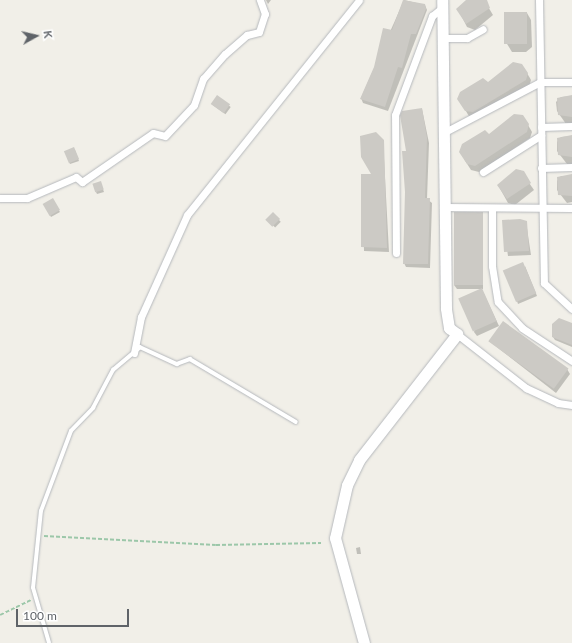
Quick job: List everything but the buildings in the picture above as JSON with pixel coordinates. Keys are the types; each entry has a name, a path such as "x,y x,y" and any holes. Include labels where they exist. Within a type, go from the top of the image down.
{"street":[{"path":"0,198 27,198 76,178 82,182 153,133 165,136 194,105 203,79 225,54 247,34 259,32 265,14 260,0"},
{"path":"134,353 141,317 187,215 359,0"},
{"path":"538,0 544,283 572,309"},
{"path":"442,4 446,308 449,328 526,388 558,403 572,405"},
{"path":"396,253 396,114 432,16 442,4"},
{"path":"442,38 467,38 483,29"},
{"path":"443,133 540,82 572,82"},
{"path":"541,127 572,126"},
{"path":"483,172 541,135"},
{"path":"542,168 572,167"},
{"path":"444,207 542,210 572,208"},
{"path":"492,209 492,266 498,302 522,328 572,361"},
{"path":"364,643 335,538 347,485 359,460 457,334"}],"lane":[{"path":"49,643 34,599 36,535 41,511 71,432 93,408 109,374 143,347 177,364 190,360 197,362 296,422"}],"path":[{"path":"36,535 202,544 321,543"},
{"path":"0,615 34,599"}]}
